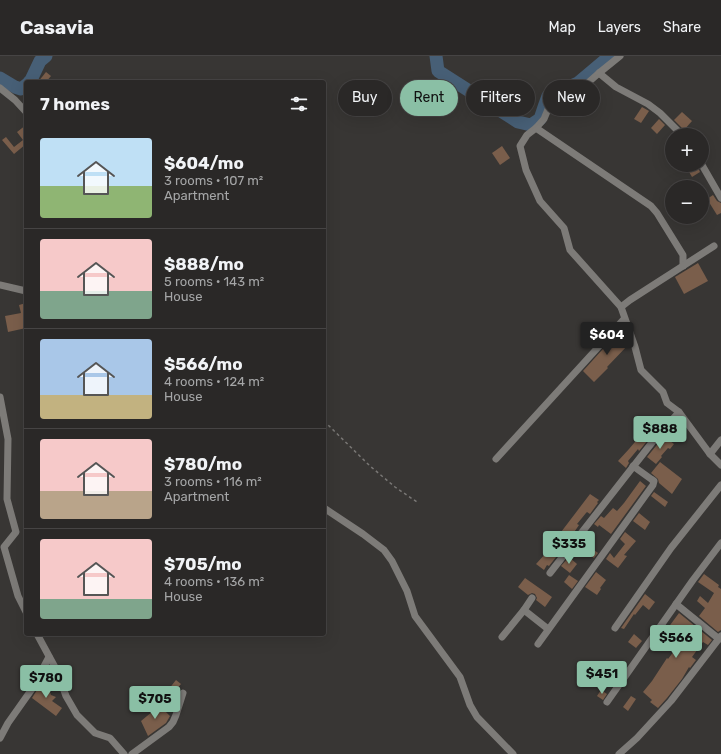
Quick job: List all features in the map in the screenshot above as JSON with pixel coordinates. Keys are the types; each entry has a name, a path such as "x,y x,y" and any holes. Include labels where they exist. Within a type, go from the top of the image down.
{"street":[{"path":"620,56 599,72 582,88 551,102 544,119 527,135 520,146 526,170 540,201 564,228 570,250 621,307 635,347 640,370 663,392 667,404 679,412 710,454 721,464"},
{"path":"599,72 616,87 641,99 654,108 675,128"},
{"path":"0,88 15,100 24,110"},
{"path":"536,128 651,206 683,255 683,266"},
{"path":"706,172 721,198"},
{"path":"621,307 714,246"},
{"path":"0,285 24,291"},
{"path":"496,460 624,319"},
{"path":"0,397 8,440 7,499 16,532 4,547 18,596 24,608"},
{"path":"550,572 613,494 633,466 679,412"},
{"path":"710,454 721,440"},
{"path":"538,644 653,485 654,481 633,466"},
{"path":"615,628 671,548 721,485"},
{"path":"326,509 384,550 392,561 406,591 415,616 460,677 470,705 477,717 513,754"},
{"path":"607,702 721,543"},
{"path":"502,637 532,598"},
{"path":"619,754 637,738 671,701 720,637 676,604"},
{"path":"524,610 548,629"},
{"path":"38,636 57,671 66,696 77,715 95,733 110,738 124,754"},
{"path":"0,738 8,723 32,689 49,657"},
{"path":"132,754 169,727 176,715 183,693"}],"path":[{"path":"326,423 370,466 395,487 417,502"}],"building":[{"path":"46,72 51,76 48,80 40,80"},
{"path":"642,107 649,111 641,123 634,119"},
{"path":"682,112 692,121 686,128 682,128 674,120"},
{"path":"659,119 665,125 657,134 651,128"},
{"path":"24,127 24,146 14,154 2,140 6,137 14,147 23,140 17,132"},
{"path":"502,146 510,158 500,165 492,153"},
{"path":"689,172 700,172 692,177"},
{"path":"713,195 717,201 721,203 721,213 717,215 709,202 709,198"},
{"path":"698,263 708,281 684,294 675,277"},
{"path":"24,304 24,328 8,332 5,316 21,313 19,305"},
{"path":"621,329 625,333 629,344 594,382 583,371"},
{"path":"651,423 657,429 639,451 638,449 628,461 629,463 626,468 618,461"},
{"path":"665,435 667,437 666,438 674,444 670,449 668,448 656,464 647,457"},
{"path":"660,462 682,479 672,494 659,483 658,479 651,473"},
{"path":"640,481 646,486 611,534 599,525 598,527 594,524 601,516 604,518 613,508 617,511"},
{"path":"654,492 668,502 665,507 651,496"},
{"path":"590,494 599,500 597,502 598,503 590,514 587,512 577,524 579,525 564,547 544,570 536,564 557,541 555,540"},
{"path":"639,513 650,522 645,530 633,521"},
{"path":"625,532 636,541 624,555 627,556 618,568 606,559 610,553 614,558 625,544 620,539"},
{"path":"590,547 598,553 594,558 586,552"},
{"path":"569,557 577,564 570,573 561,566"},
{"path":"596,572 606,580 597,595 585,587"},
{"path":"704,574 719,585 718,587 721,589 721,630 718,632 699,616 705,608 697,601 700,596 708,603 714,593 698,582"},
{"path":"569,575 578,581 572,589 564,582"},
{"path":"525,578 552,597 545,607 536,600 537,598 535,594 532,593 528,595 518,587"},
{"path":"645,594 655,602 649,610 643,605 635,615 634,614 624,629 621,628"},
{"path":"679,613 712,640 708,645 703,642 692,657 696,660 658,708 650,702 652,700 643,692 667,658 668,659 677,647 662,636"},
{"path":"634,634 642,641 636,648 628,642"},
{"path":"176,680 181,684 173,693 177,696 174,704 164,695"},
{"path":"42,682 49,689 51,695 56,697 52,701 62,708 56,716 32,698"},
{"path":"601,690 607,694 603,700 597,696"},
{"path":"631,696 636,699 628,711 623,707"},
{"path":"159,705 170,716 166,723 148,736 141,721"}],"waterway":[{"path":"31,80 40,61 46,56"},
{"path":"436,56 438,71 518,122 531,125 540,119 548,96 578,83 610,56"},
{"path":"0,78 15,87 21,89 24,87"}]}
